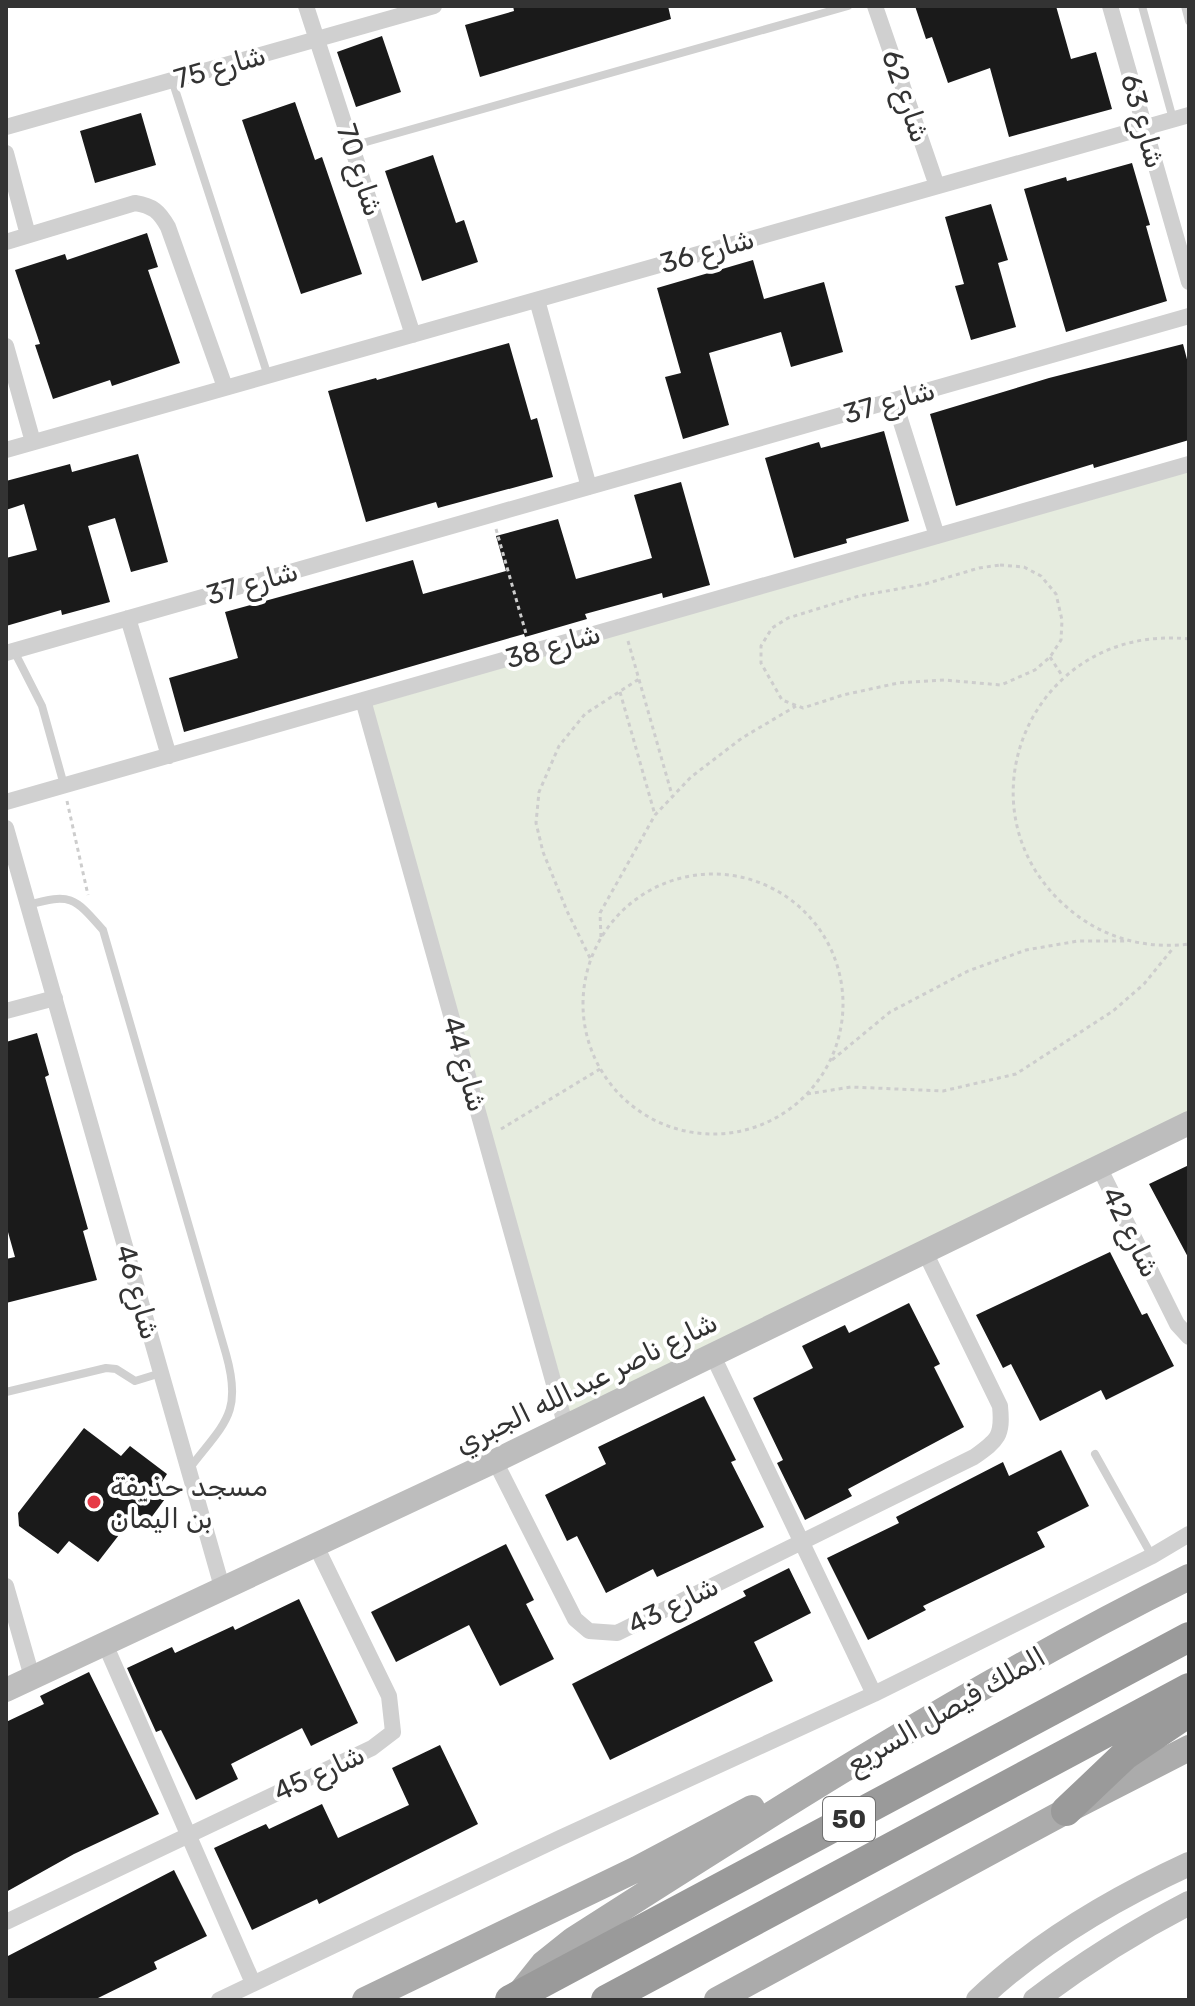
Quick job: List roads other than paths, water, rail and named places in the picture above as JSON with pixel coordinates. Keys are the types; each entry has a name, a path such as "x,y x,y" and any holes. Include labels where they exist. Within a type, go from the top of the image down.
{"highway":[{"name":"الملك فيصل السريع","path":"514,1998 1189,1637"},
{"name":"50","path":"606,2000 1189,1688"},
{"path":"1066,1811 1125,1755 1189,1712"}],"main road":[{"name":"الملك فيصل السريع","path":"514,1998 543,1964 573,1940 850,1765 997,1678 1189,1577"},
{"path":"717,2000 1189,1748"},
{"path":"365,2000 663,1856 775,1797 850,1765"}],"street":[{"name":"شارع 70","path":"306,6 413,335"},
{"name":"شارع 62","path":"875,6 937,186"},
{"name":"شارع 63","path":"1110,6 1189,282"},
{"name":"شارع 75","path":"6,127 424,7"},
{"name":"شارع 36","path":"6,450 1181,117"},
{"path":"6,153 28,235"},
{"path":"6,242 135,203 149,205 160,212 225,387"},
{"path":"537,300 589,487"},
{"name":"شارع 37","path":"10,652 1189,316"},
{"path":"6,346 33,442"},
{"path":"894,400 937,536"},
{"name":"شارع 38","path":"6,802 1189,464"},
{"path":"128,618 169,756"},
{"name":"شارع 44","path":"363,700 566,1427"},
{"name":"شارع 46","path":"6,828 222,1587"},
{"path":"6,1011 55,998"},
{"name":"شارع ناصر عبدالله الجبري","path":"6,1690 566,1427 1189,1123"},
{"name":"شارع 42","path":"1099,1167 1177,1324 1189,1337"},
{"name":"شارع 43","path":"495,1461 575,1619 589,1631 617,1633 974,1457 992,1444 1002,1428 1000,1406 925,1252"},
{"path":"713,1356 874,1694"},
{"path":"219,2000 560,1838 874,1694 1152,1556 1189,1534"},
{"name":"شارع 45","path":"6,1922 372,1748 393,1732 389,1696 316,1546"},
{"path":"6,1586 32,1677"},
{"path":"105,1644 253,1983"},
{"path":"978,2000 1016,1967 1080,1921 1189,1864"},
{"path":"1035,2000 1106,1949 1189,1903"}],"lane":[{"path":"352,146 848,6"},
{"path":"1142,6 1181,117"},
{"path":"1185,6 1189,21"},
{"path":"172,80 268,376"},
{"path":"10,652 42,706 64,786"},
{"path":"28,905 55,897 71,899 85,909 103,930 234,1381 230,1415 189,1470"},
{"path":"6,1392 106,1368 116,1369 135,1381 161,1373"},
{"path":"1095,1454 1152,1556"},
{"path":"1147,1598 1189,1568"}],"place":[{"name":"مسجد حذيفة بن اليمان","path":"94,1502"}]}
